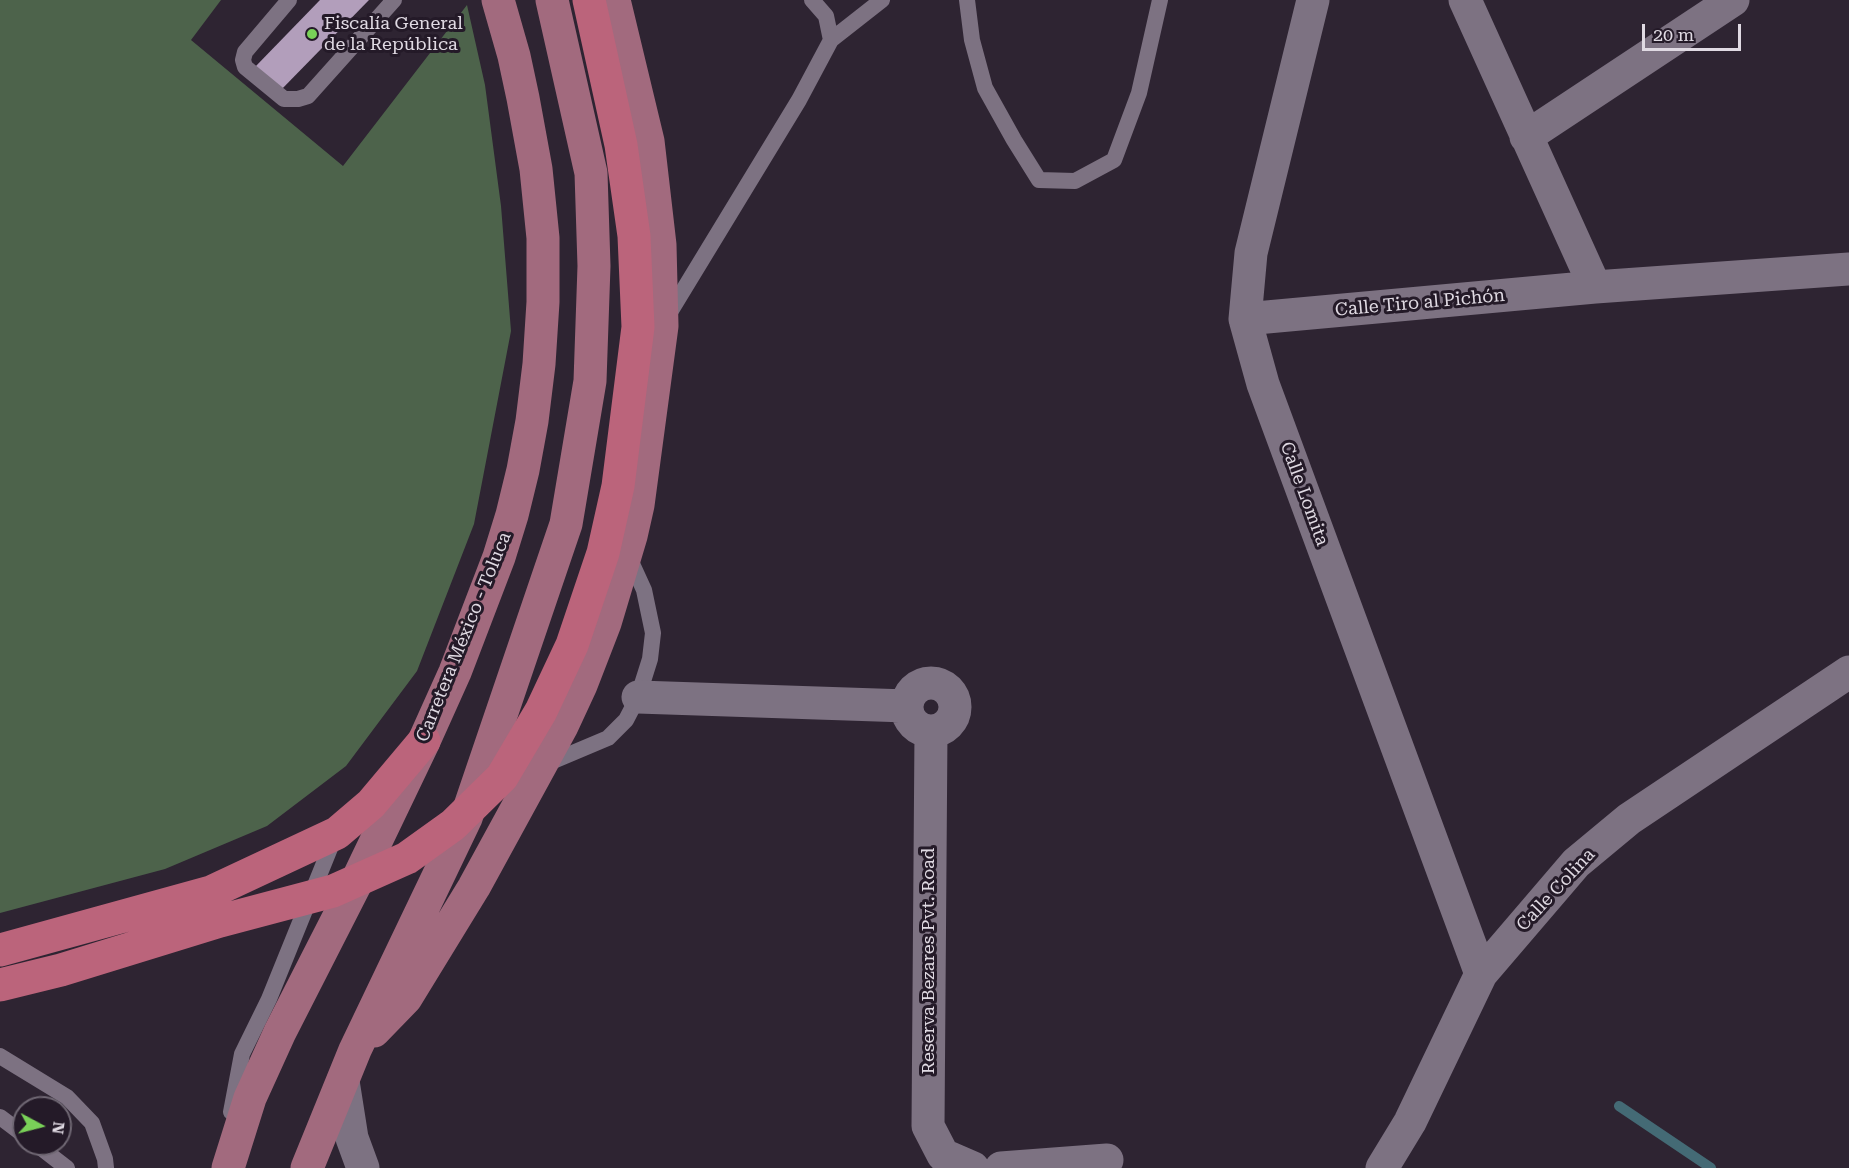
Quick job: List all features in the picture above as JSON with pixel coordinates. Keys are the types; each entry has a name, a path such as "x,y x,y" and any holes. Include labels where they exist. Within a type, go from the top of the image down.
{"highway":[{"path":"0,985 61,970 220,921 333,891 406,858 453,825 502,777 541,711 572,645 603,553 618,486 638,327 634,236 621,145 589,0"},
{"path":"0,950 211,892 336,833 371,804 424,741"}],"main road":[{"name":"Carretera México - Toluca","path":"228,1168 250,1098 280,1032 354,888 424,741 475,620 512,515 532,421 539,364 543,302 543,238 536,169 514,56 498,0"},
{"path":"307,1168 355,1050 466,818 566,524 590,381 594,266 591,173 552,0"},
{"path":"355,1050 406,998 474,886 581,685 605,623 627,552 638,505 662,326 660,245 648,141 614,0"}],"street":[{"name":"Calle Lomita","path":"1313,0 1251,253 1245,319 1263,384 1481,974"},
{"path":"1465,0 1595,287"},
{"path":"1526,137 1733,0"},
{"name":"Calle Tiro al Pichón","path":"1245,319 1595,287 1849,269"},
{"name":"Calle Colina","path":"1382,1168 1410,1122 1481,974 1576,863 1629,819 1849,672"},
{"path":"927,683 943,685 949,690 956,706 951,722 945,727 931,731 917,726 911,720 907,706 913,692 927,683"},
{"path":"638,697 907,706"},
{"name":"Reserva Bezares Pvt. Road","path":"931,731 928,1125 943,1155 973,1168"},
{"path":"343,1081 352,1138 363,1168"},
{"path":"1001,1168 1107,1160"}],"lane":[{"path":"289,0 245,52 243,60 245,67 284,99 308,96 394,0"},
{"path":"812,0 826,16 831,40"},
{"path":"662,326 799,100 831,40 882,0"},
{"path":"967,0 972,40 985,88 1014,140 1039,180 1075,181 1114,160 1140,93 1160,0"},
{"path":"538,768 608,738 626,720 638,697 650,659 653,633 644,590 627,552"},
{"path":"222,1168 242,1054 269,999 336,833"},
{"path":"0,1056 67,1097 92,1123 106,1168"},
{"path":"52,1156 67,1168"}],"green space":[{"path":"0,0 221,0 191,40 343,166 467,5 485,85 501,206 511,331 474,524 417,671 346,766 267,826 165,869 0,913"}],"building":[{"name":"Fiscalía General de la República","path":"320,0 369,0 279,92 255,67"}],"waterway":[{"path":"1619,1106 1711,1168"}],"place":[{"name":"Fiscalía General de la República","path":"312,34"}]}
